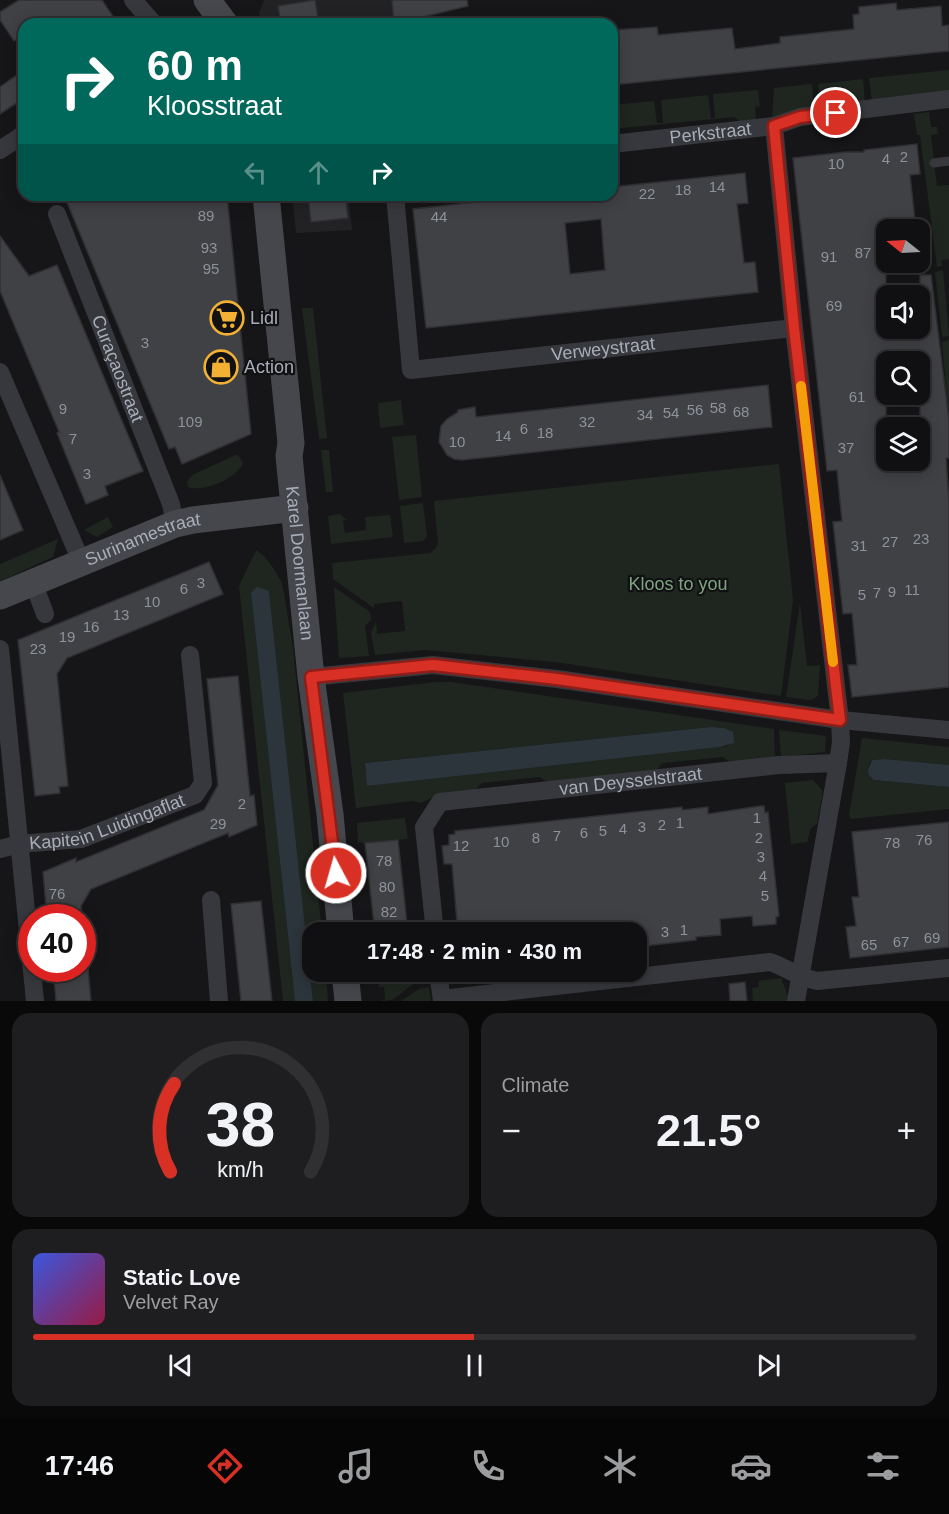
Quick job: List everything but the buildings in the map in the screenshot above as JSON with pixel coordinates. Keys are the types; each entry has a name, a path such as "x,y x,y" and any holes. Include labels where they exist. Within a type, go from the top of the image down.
{"street":[{"path":"133,0 149,18"},
{"path":"207,0 220,18"},
{"name":"Perkstraat","path":"618,143 774,126 800,117 949,99"},
{"path":"774,126 794,328 841,742 796,1001"},
{"path":"0,150 18,138"},
{"name":"Karel Doormanlaan","path":"267,201 291,443 289,456 311,677 330,814 341,922"},
{"name":"Verweystraat","path":"396,201 411,370 794,328"},
{"name":"Curaçaostraat","path":"57,214 171,504 175,524"},
{"path":"0,372 81,561"},
{"name":"Surinamestraat","path":"0,596 175,524 295,508"},
{"path":"33,582 45,614"},
{"path":"0,649 35,1001"},
{"name":"Kapitein Luidingaflat","path":"0,849 19,844 81,839 195,795 203,783 190,655"},
{"path":"311,677 433,665 566,681 840,720 949,730"},
{"name":"van Deysselstraat","path":"434,922 424,827 441,802 779,765 838,763"},
{"path":"211,900 219,1001"},
{"path":"439,982 442,1000 770,962 800,977 817,981 949,968"},
{"path":"346,982 348,1001"}],"lane":[{"path":"934,163 949,161"}],"shaded area":[{"path":"264,0 401,0 404,18 260,18 259,13"},
{"path":"293,201 349,201 352,230 296,233"},
{"path":"257,587 269,591 305,922 302,922 302,982 311,982 313,1001 295,1001 251,593"},
{"path":"711,727 724,728 733,732 734,743 720,747 367,786 365,763"},
{"path":"885,759 949,765 949,787 874,780 868,770 872,760"}],"green space":[{"path":"949,70 949,93 872,101 869,78"},
{"path":"863,79 865,102 820,107 818,84"},
{"path":"812,84 814,107 792,110 785,117 772,119 774,88"},
{"path":"758,90 760,106 755,107 756,121 741,122 734,117 618,128 618,104 654,101 657,123 663,123 661,100 708,95 711,118 715,118 713,94"},
{"path":"929,112 931,127 937,127 938,134 931,135 937,186 949,185 949,259 942,260 942,266 937,267 920,135 917,135 914,114"},
{"path":"943,270 949,336 942,337 935,272"},
{"path":"302,308 313,308 327,438 319,439"},
{"path":"949,340 949,408 948,408 942,342"},
{"path":"401,400 404,425 380,428 378,403"},
{"path":"416,435 422,497 399,500 392,437"},
{"path":"321,450 329,450 333,492 326,492"},
{"path":"236,455 243,463 240,469 227,479 202,488 188,487 187,482 192,475"},
{"name":"Kloos to you","path":"779,464 793,600 781,696 555,662 425,650 375,655 371,633 376,622 377,634 405,631 402,601 374,604 374,608 333,579 332,563 430,553 438,543 434,501"},
{"path":"423,503 427,536 423,541 404,543 400,506"},
{"path":"340,514 347,520 343,521 345,533 366,530 365,517 390,515 393,537 331,544 328,516"},
{"path":"108,517 113,527 97,537 84,530"},
{"path":"58,539 53,557 0,581 0,564"},
{"path":"256,550 264,556 281,581 293,648 321,922 305,922 269,591 251,593 295,1001 283,1001 239,586"},
{"path":"334,587 370,612 371,620 365,626 369,656 339,658"},
{"path":"800,603 807,666 820,665 818,696 811,700 786,697"},
{"path":"451,682 774,729 775,758 730,762 723,757 662,763 657,770 548,783 540,777 482,783 475,790 437,795 421,803 412,801 356,808 343,693","holes":["711,727 724,728 728,746 367,786 365,763"]},
{"path":"779,730 826,736 825,752 781,757"},
{"path":"862,738 949,747 949,765 885,759 872,760 869,764 874,780 949,787 949,809 851,819 849,815"},
{"path":"813,780 823,791 817,824 811,828 807,842 791,844 785,783"},
{"path":"405,818 408,839 358,842 357,823"},
{"path":"781,978 788,996 787,1001 753,1001 752,988 759,987 758,981"},
{"path":"311,982 327,982 328,1001 313,1001"},
{"path":"378,982 416,982 392,1000 381,1001 385,999 384,987 379,987"},
{"path":"429,987 431,1001 401,1001 419,989"}],"slow traffic":[{"path":"801,386 833,662"}],"place":[{"name":"Lidl","path":"227,318"},
{"name":"Action","path":"221,367"}],"route":[{"path":"336,873 311,677 433,665 557,679 840,720 794,328 774,126 800,117 836,113"}]}
